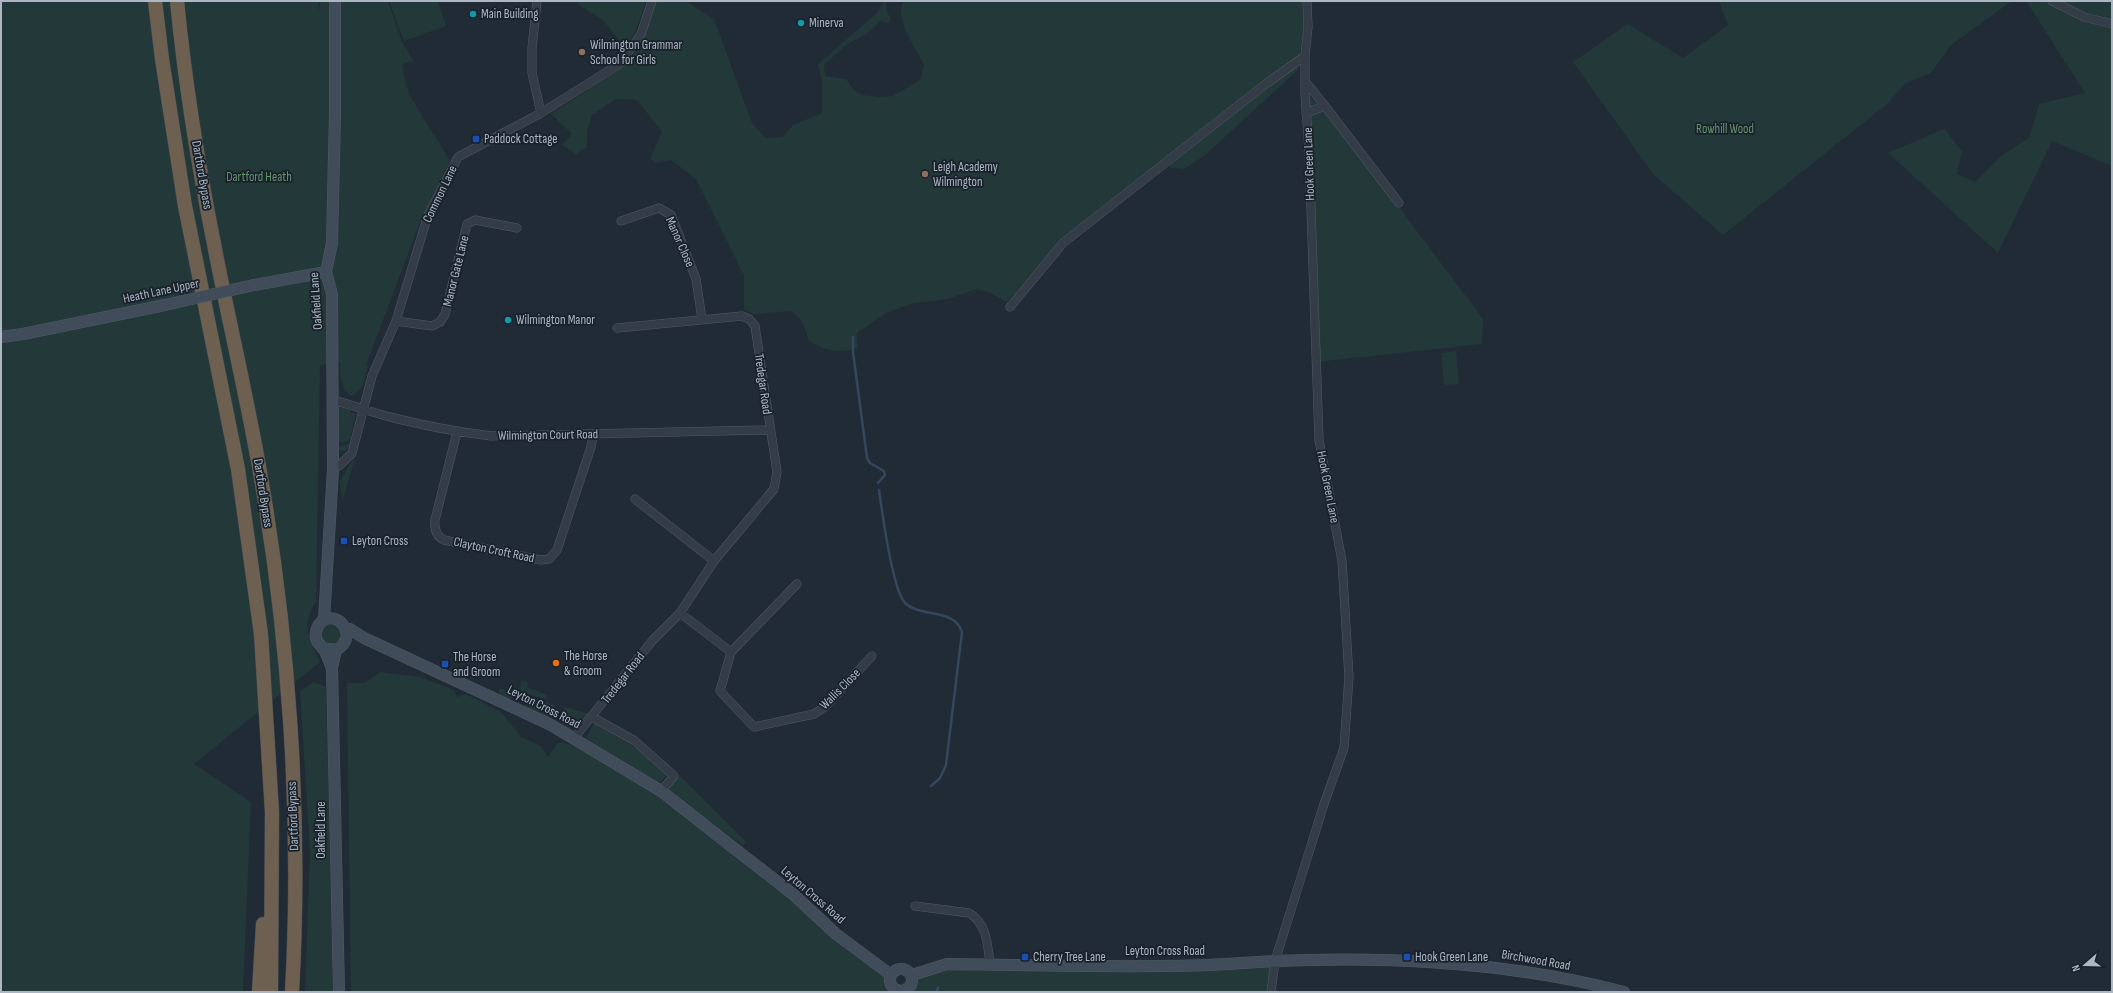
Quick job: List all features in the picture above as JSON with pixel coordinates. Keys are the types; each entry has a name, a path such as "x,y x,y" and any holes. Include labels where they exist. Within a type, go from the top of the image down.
{"highway":[{"name":"Dartford Bypass","path":"155,1 162,60 184,199 234,447 252,556 265,688 272,812 271,992"},
{"name":"Dartford Bypass","path":"176,1 191,116 214,245 258,463 273,554 286,682 294,810 293,992"},
{"path":"259,992 272,812"}],"street":[{"name":"Oakfield Lane","path":"332,668 316,639 315,634 316,628 324,620 333,469 332,294 326,272 332,243 335,113 335,1"},
{"path":"537,1 532,48 532,74 541,113"},
{"name":"Common Lane","path":"333,469 340,465 352,453 372,376 396,321 428,214 458,157 541,113 621,63 640,34 652,1"},
{"name":"Hook Green Lane","path":"1271,992 1275,961 1324,804 1344,748 1349,676 1342,560 1319,440 1305,81 1305,56 1308,27 1307,1"},
{"path":"2052,1 2084,17 2112,24"},
{"path":"1010,307 1063,243 1267,83 1305,56"},
{"path":"1305,81 1399,203"},
{"path":"1306,113 1325,106"},
{"name":"Manor Close","path":"622,221 659,208 671,215 696,279 702,319"},
{"name":"Manor Gate Lane","path":"396,321 432,326 440,322 445,314 467,224 475,220 517,228"},
{"name":"Heath Lane Upper","path":"1,337 23,334 254,285 326,272"},
{"name":"Tredegar Road","path":"574,738 652,641 680,613 714,562 774,489 777,472 769,430 755,326 750,319 742,316 617,328"},
{"name":"Wilmington Court Road","path":"332,400 393,418 457,432 491,436 593,435 769,430"},
{"name":"Clayton Croft Road","path":"457,432 435,520 435,530 437,534 444,540 541,560 549,559 558,550 591,447 593,435"},
{"path":"635,499 714,562"},
{"name":"Wallis Close","path":"797,584 731,652 720,691 754,727 814,714 826,706 872,656"},
{"name":"Oakfield Lane","path":"326,599 336,620 342,623 347,634 340,646 332,668 339,992"},
{"path":"680,613 731,652"},
{"path":"324,620 336,620"},
{"name":"Leyton Cross Road","path":"346,630 350,629 364,638 458,680 551,725 661,791 782,886 836,934 891,975 892,985 898,992 905,991 910,987 913,980 912,975 947,964 1210,965 1275,961"},
{"path":"322,648 327,650 364,638"},
{"name":"Leyton Cross Road","path":"592,716 635,741 674,776 661,791"},
{"path":"915,906 970,913 977,917 983,928 990,965"},
{"name":"Birchwood Road","path":"1275,961 1374,960 1491,966 1554,976 1624,992"},
{"path":"891,975 896,970 902,968 908,970 912,975"}],"green space":[{"name":"Dartford Heath","path":"1,1 319,1 318,12 321,1 388,1 402,41 413,61 402,65 409,94 450,161 422,217 366,365 368,365 365,379 359,391 351,396 347,392 341,380 340,362 320,365 316,602 308,618 308,632 320,662 194,764 251,802 243,992 1,992"},
{"path":"389,1 438,1 446,26 404,41"},
{"path":"580,1 646,1 636,30 626,49 603,20 576,3"},
{"name":"Leigh Academy Wilmington","path":"656,1 687,2 714,19 752,123 766,138 783,137 793,125 822,113 822,82 818,64 878,12 884,1 887,1 886,9 891,20 889,23 880,21 868,33 846,45 824,65 825,76 846,79 854,90 862,95 881,97 893,96 920,80 924,65 907,34 904,25 901,9 903,1 1303,1 1304,26 1298,70 1204,156 1184,169 1171,168 1166,161 1062,238 1007,302 986,291 976,289 948,299 913,303 886,313 857,333 858,348 838,351 822,347 809,341 802,321 791,311 754,314 744,309 744,276 696,179 671,160 655,163 650,159 662,132 637,100 615,99 592,115 587,131 587,147 576,154 562,145 572,134 551,114 628,63 638,48"},
{"name":"Rowhill Wood","path":"1719,1 2012,1 1951,45 1931,73 1906,83 1887,104 1723,235 1654,175 1573,62 1628,24 1683,58 1728,25"},
{"path":"2026,1 2112,1 2112,166 2052,141 1998,253 1888,153 1944,129 1962,151 1957,174 1975,182 2002,155 2029,138 2039,104 2085,93"},
{"path":"1306,94 1328,113 1483,319 1482,344 1316,362"},
{"path":"1456,351 1459,384 1444,385 1441,353"},
{"path":"339,407 350,410 350,412 356,414 350,439 343,443 339,441 337,410"},
{"path":"353,441 346,451 339,451 339,446 346,445"},
{"path":"357,452 342,502 340,481"},
{"path":"331,624 339,627 342,635 339,643 331,646 323,643 320,635 323,627"},
{"path":"380,672 420,677 454,690 457,697 466,694 501,712 521,737 541,746 548,757 559,742 572,745 653,793 699,825 831,931 887,971 899,985 922,971 939,966 1275,961 1270,992 351,992 347,683 365,683"},
{"path":"521,680 528,682 527,687 547,695 546,699 520,692"},
{"path":"314,682 326,687 333,992 305,992 310,852 300,691"},
{"path":"499,688 514,694 512,699 499,695"},
{"path":"525,696 555,705 549,718 525,707"},
{"path":"564,707 590,714 578,727 569,729 561,723"},
{"path":"594,723 641,751 667,775 658,784 586,738"},
{"path":"680,776 746,842 743,846 670,792 670,786"}],"waterway":[{"path":"853,337 853,352 867,458 870,463 884,471 885,475 878,483"},
{"path":"879,490 888,549 900,595 905,603 912,608 952,619 958,624 962,632 946,765 940,778 931,786"},
{"path":"937,992 938,987"}],"place":[{"name":"Main Building","path":"473,14"},
{"name":"Minerva","path":"801,23"},
{"name":"Wilmington Grammar School for Girls","path":"582,52"},
{"name":"Paddock Cottage","path":"476,139"},
{"name":"Leigh Academy Wilmington","path":"925,174"},
{"name":"Wilmington Manor","path":"508,320"},
{"name":"Leyton Cross","path":"344,541"},
{"name":"The Horse & Groom","path":"556,663"},
{"name":"The Horse and Groom","path":"445,664"},
{"name":"Cherry Tree Lane","path":"1025,957"},
{"name":"Hook Green Lane","path":"1407,957"}]}
